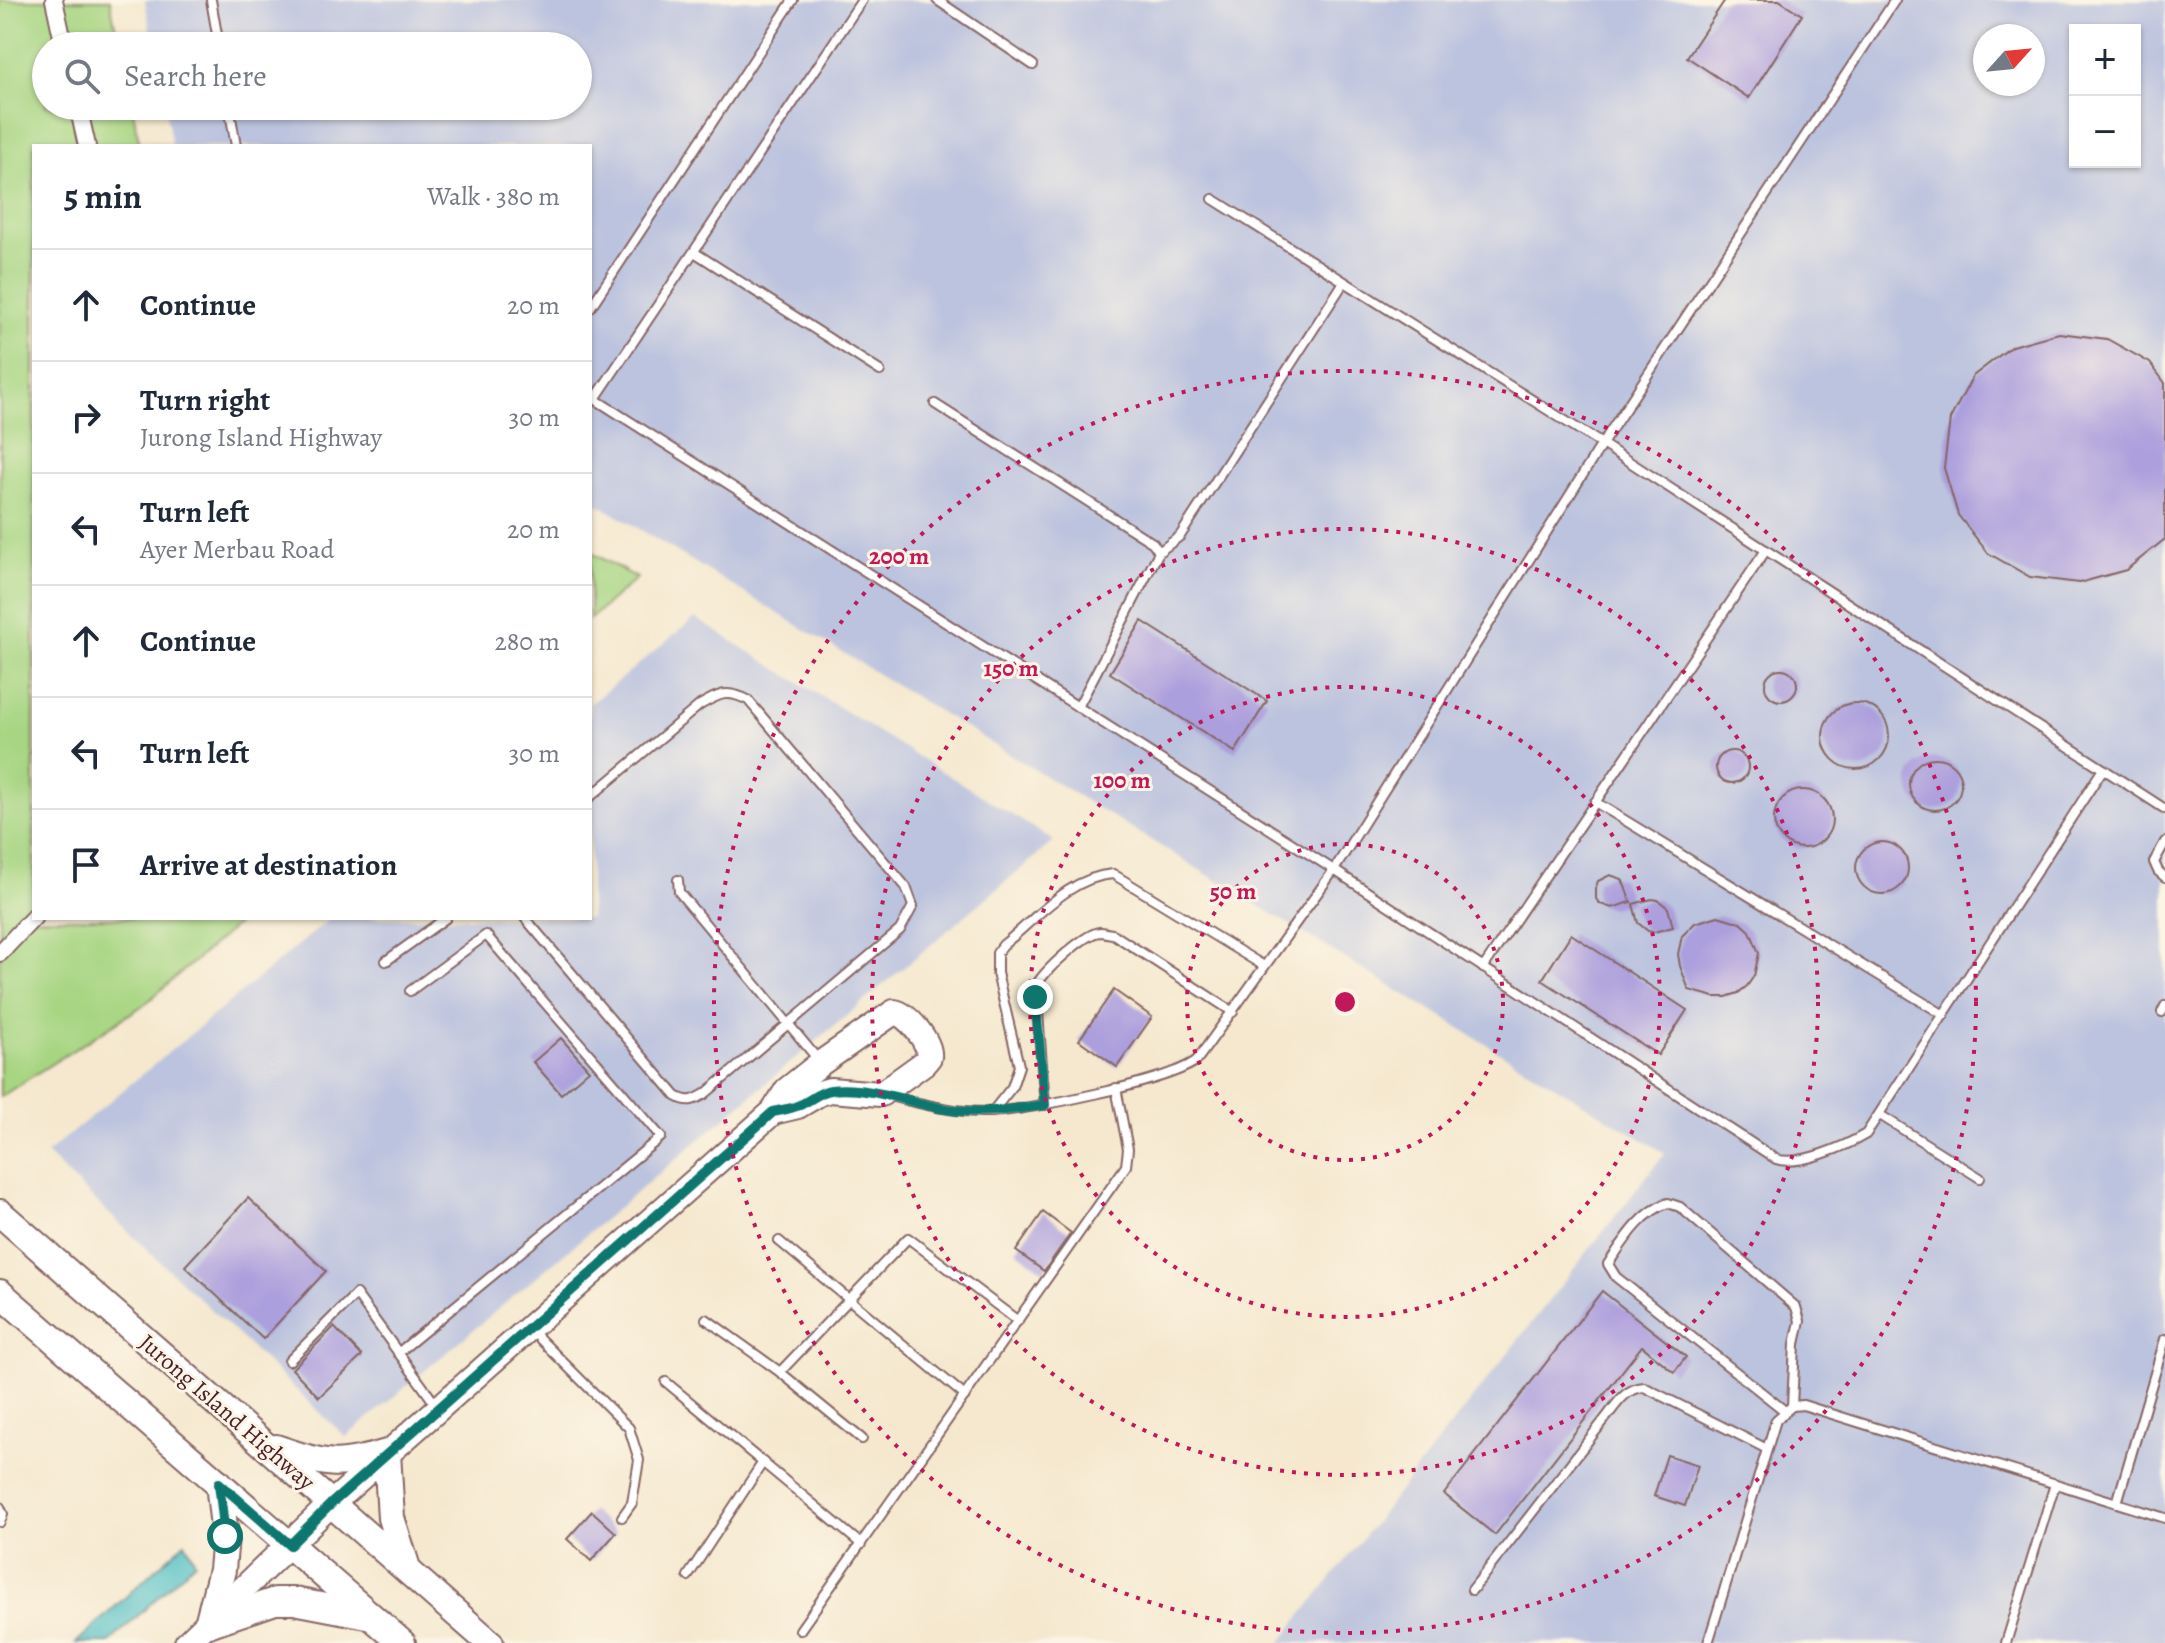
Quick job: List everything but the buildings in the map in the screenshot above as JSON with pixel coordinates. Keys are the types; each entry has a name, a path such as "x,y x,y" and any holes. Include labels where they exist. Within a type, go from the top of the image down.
{"main road":[{"name":"Jurong Island Highway","path":"0,1213 490,1643"},
{"path":"0,1293 402,1643"},
{"path":"264,1444 336,1465 387,1453 391,1518 409,1571"},
{"path":"208,1624 222,1570 225,1536 219,1483"},
{"path":"208,1624 275,1601 294,1601 370,1616"}],"street":[{"path":"54,0 61,32"},
{"path":"81,120 87,144"},
{"path":"0,953 32,919"},
{"path":"187,1643 387,1453 773,1112 787,1090 889,1014 900,1012 930,1051 924,1063 881,1094 830,1090 798,1106 773,1112"}],"lane":[{"path":"211,0 217,32"},
{"path":"592,305 793,0"},
{"path":"862,0 694,252 592,398 1334,870 1776,1159 1786,1163 1799,1161 1866,1134 2103,769"},
{"path":"937,0 1033,65"},
{"path":"881,1094 942,1108 991,1113 1045,1105 1176,1073 1189,1067 1204,1052 1334,870 1602,444 1895,0"},
{"path":"231,120 236,144"},
{"path":"1213,199 1602,444 2165,809"},
{"path":"694,252 880,371"},
{"path":"1078,707 1159,552 1180,536 1344,282"},
{"path":"935,404 1153,543 1159,552"},
{"path":"1483,968 1766,550"},
{"path":"527,920 676,1096 685,1102 694,1101 705,1094 900,930 913,906 906,887 748,700 735,693 718,695 700,705 592,795"},
{"path":"1595,802 1944,1015"},
{"path":"2165,842 2154,862 2165,877"},
{"path":"991,1113 1012,1087 1019,1066 997,973 997,953 1077,884 1100,875 1113,874 1264,966"},
{"path":"678,880 679,892 821,1063"},
{"path":"386,961 443,920"},
{"path":"1045,1105 1036,986 1041,977 1087,937 1099,932 1113,934 1233,1012"},
{"path":"398,1353 661,1137 486,935 410,991"},
{"path":"800,1630 1126,1166 1128,1149 1116,1088"},
{"path":"1880,1115 1980,1178"},
{"path":"1668,1203 1680,1207 1796,1307 1800,1321 1788,1408 1616,1277 1611,1270 1608,1264 1627,1237 1654,1208 1668,1203"},
{"path":"780,1372 908,1238 1018,1321"},
{"path":"779,1241 965,1396"},
{"path":"289,1361 356,1294 438,1408"},
{"path":"706,1319 780,1372 862,1439"},
{"path":"529,1328 629,1428 639,1460 632,1503 622,1517"},
{"path":"2117,1503 2165,1339"},
{"path":"666,1382 861,1544"},
{"path":"1472,1590 1614,1406 1633,1388 1644,1387 1767,1449"},
{"path":"1708,1643 1776,1420 1788,1408 1803,1405 2165,1518"},
{"path":"688,1576 763,1462"},
{"path":"2006,1643 2055,1484"},
{"path":"0,1507 3,1514 0,1522"}],"shaded area":[{"path":"145,0 2165,0 2165,1643 1280,1643 1665,1153 592,500 592,144 172,144 167,120 592,120 592,32 151,32"},
{"path":"695,618 1054,841 346,1437 46,1154 329,920 592,920 592,702"}],"green space":[{"path":"0,0 110,0 116,32 32,32 32,120 135,120 140,144 32,144 32,920 242,920 145,1004 0,1097"},
{"path":"592,553 637,578 592,617"}],"water":[{"path":"185,1542 195,1562 109,1643 76,1643"}],"route":[{"path":"225,1536 219,1483 290,1545 332,1503 773,1112 798,1106 830,1090 881,1094 975,1112 991,1113 1045,1105 1035,997"}]}
